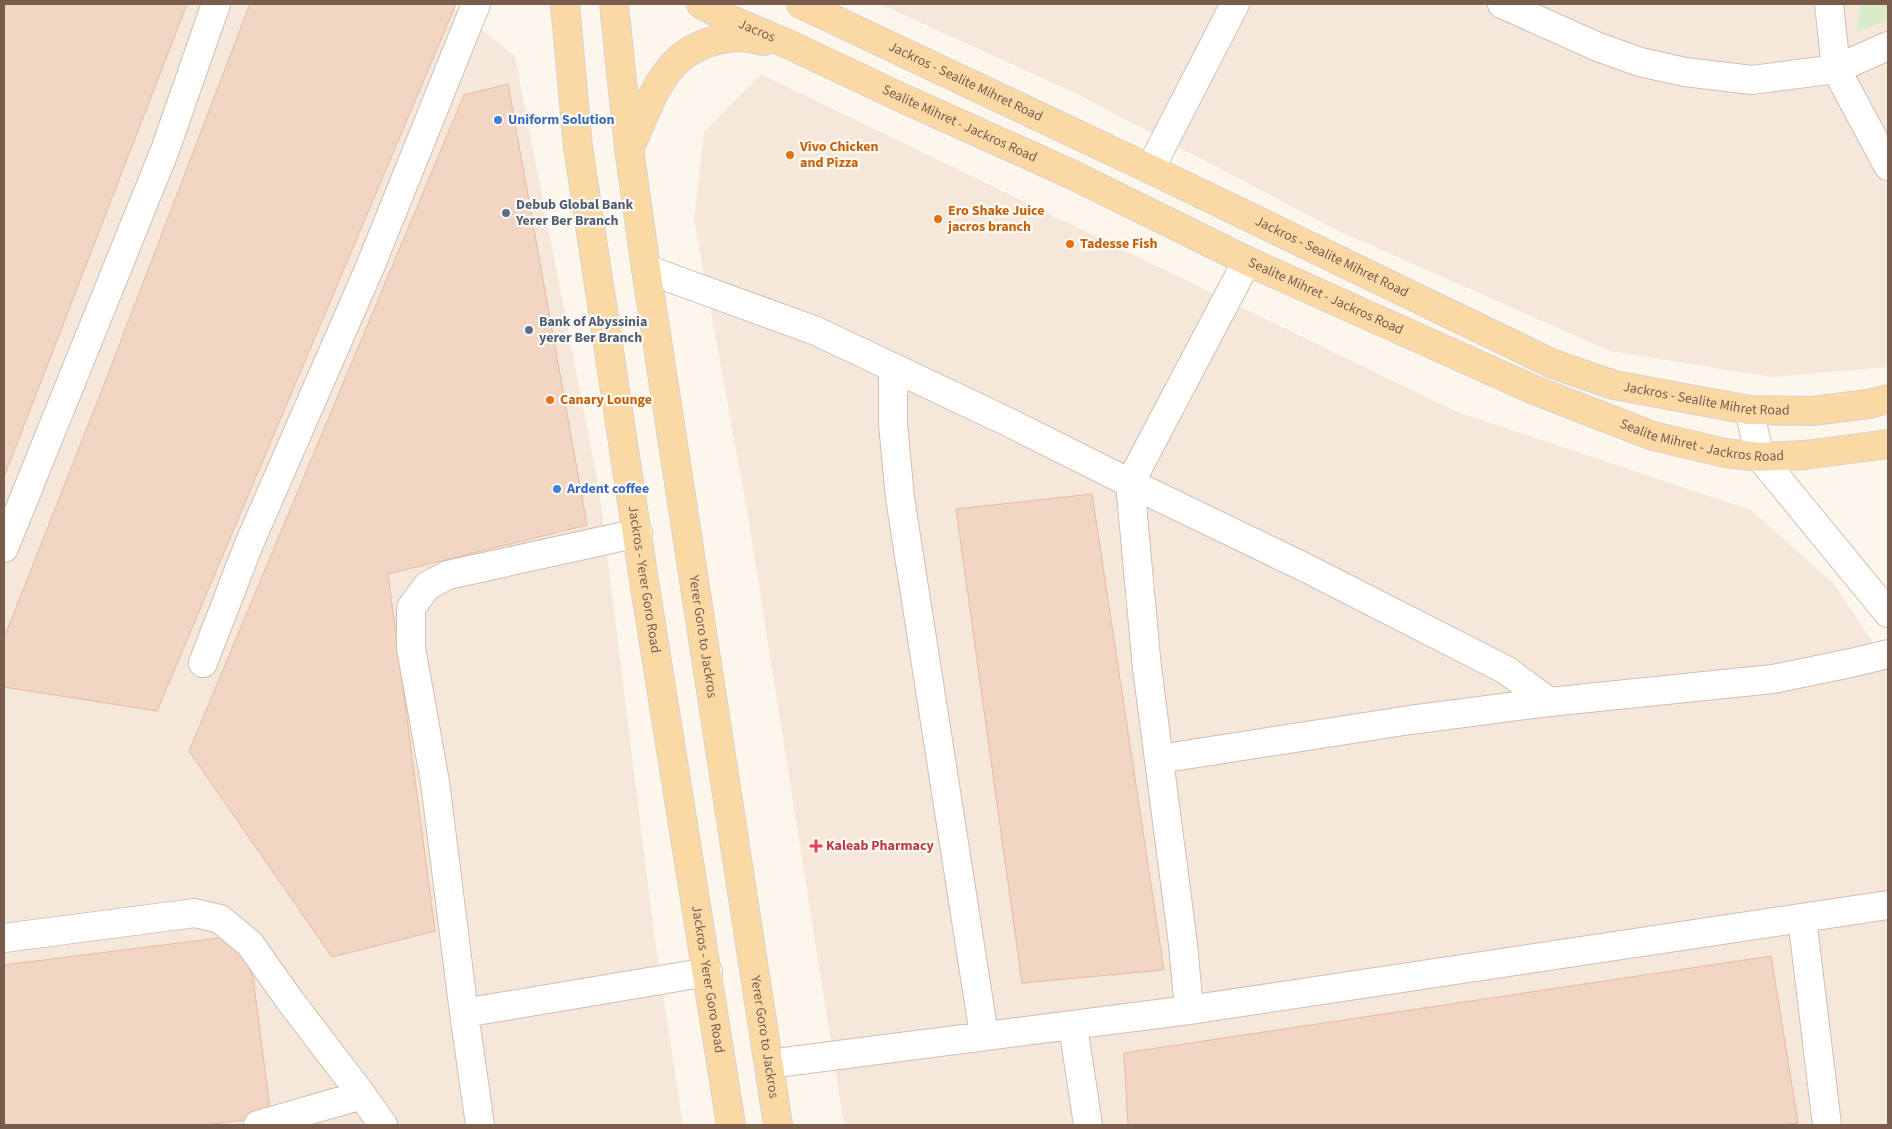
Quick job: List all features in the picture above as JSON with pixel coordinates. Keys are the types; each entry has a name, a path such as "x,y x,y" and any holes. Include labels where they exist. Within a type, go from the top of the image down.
{"main road":[{"name":"Jackros - Yerer Goro Road","path":"565,4 578,147 731,1125"},
{"name":"Yerer Goro to Jackros","path":"614,4 646,269 778,1125"},
{"name":"Jacros","path":"701,4 731,20 788,44"},
{"name":"Jackros - Sealite Mihret Road","path":"801,4 1150,169 1554,364 1614,385 1749,410 1813,411 1868,404 1888,399"},
{"path":"630,148 661,78 680,57 700,44 738,37 788,44"},
{"name":"Sealite Mihret - Jackros Road","path":"788,44 1143,208 1247,261 1534,390 1653,436 1725,453 1760,457 1804,455 1888,444"}],"street":[{"path":"4,548 165,150 216,4"},
{"path":"202,662 250,544 370,267 476,4"},
{"path":"1150,169 1235,4"},
{"path":"1502,4 1598,47 1640,62 1685,72 1752,80 1836,69 1888,46"},
{"path":"1829,4 1836,69 1888,166"},
{"path":"1189,1010 1183,944 1147,668 1130,483 1247,261"},
{"path":"646,269 816,331 1004,420 1130,483 1304,566 1506,670 1549,702"},
{"path":"893,369 893,424 900,498 984,1036"},
{"path":"1749,410 1760,457 1888,613"},
{"path":"480,1125 435,782 411,648 411,608 427,586 448,575 638,533"},
{"path":"1159,759 1410,720 1549,702 1773,679 1888,654"},
{"path":"769,1064 1189,1010 1888,905"},
{"path":"4,938 195,913 220,918 250,944 383,1125"},
{"path":"1802,918 1827,1125"},
{"path":"464,1013 708,972"},
{"path":"1073,1026 1088,1125"},
{"path":"258,1125 362,1095"}],"shaded area":[{"path":"4,4 448,4 515,56 599,489 654,933 683,1125 4,1125"},
{"path":"880,4 1888,4 1888,367 1771,377 1610,351 1339,231 1077,94"},
{"path":"761,74 1455,411 1751,510 1834,584 1888,665 1888,1125 844,1125 748,517 694,219 704,132"}],"green space":[{"path":"1861,4 1888,4 1888,20 1857,31"}],"building":[{"path":"4,4 187,4 4,477"},
{"path":"250,4 456,4 157,711 4,687 4,638 102,390"},
{"path":"508,84 587,525 388,574 435,931 332,957 189,751 464,95"},
{"path":"1092,494 1164,970 1022,983 956,509"},
{"path":"234,936 253,977 271,1117 203,1125 4,1125 4,965"},
{"path":"1771,956 1798,1123 1777,1125 1128,1125 1124,1053"}],"place":[{"name":"Uniform Solution","path":"498,120"},
{"name":"Vivo Chicken and Pizza","path":"790,155"},
{"name":"Debub Global Bank Yerer Ber Branch","path":"506,213"},
{"name":"Ero Shake Juice jacros branch","path":"938,219"},
{"name":"Tadesse Fish","path":"1070,244"},
{"name":"Bank of Abyssinia yerer Ber Branch","path":"529,330"},
{"name":"Canary Lounge","path":"550,400"},
{"name":"Ardent coffee","path":"557,489"},
{"name":"Kaleab Pharmacy","path":"816,846"}]}
